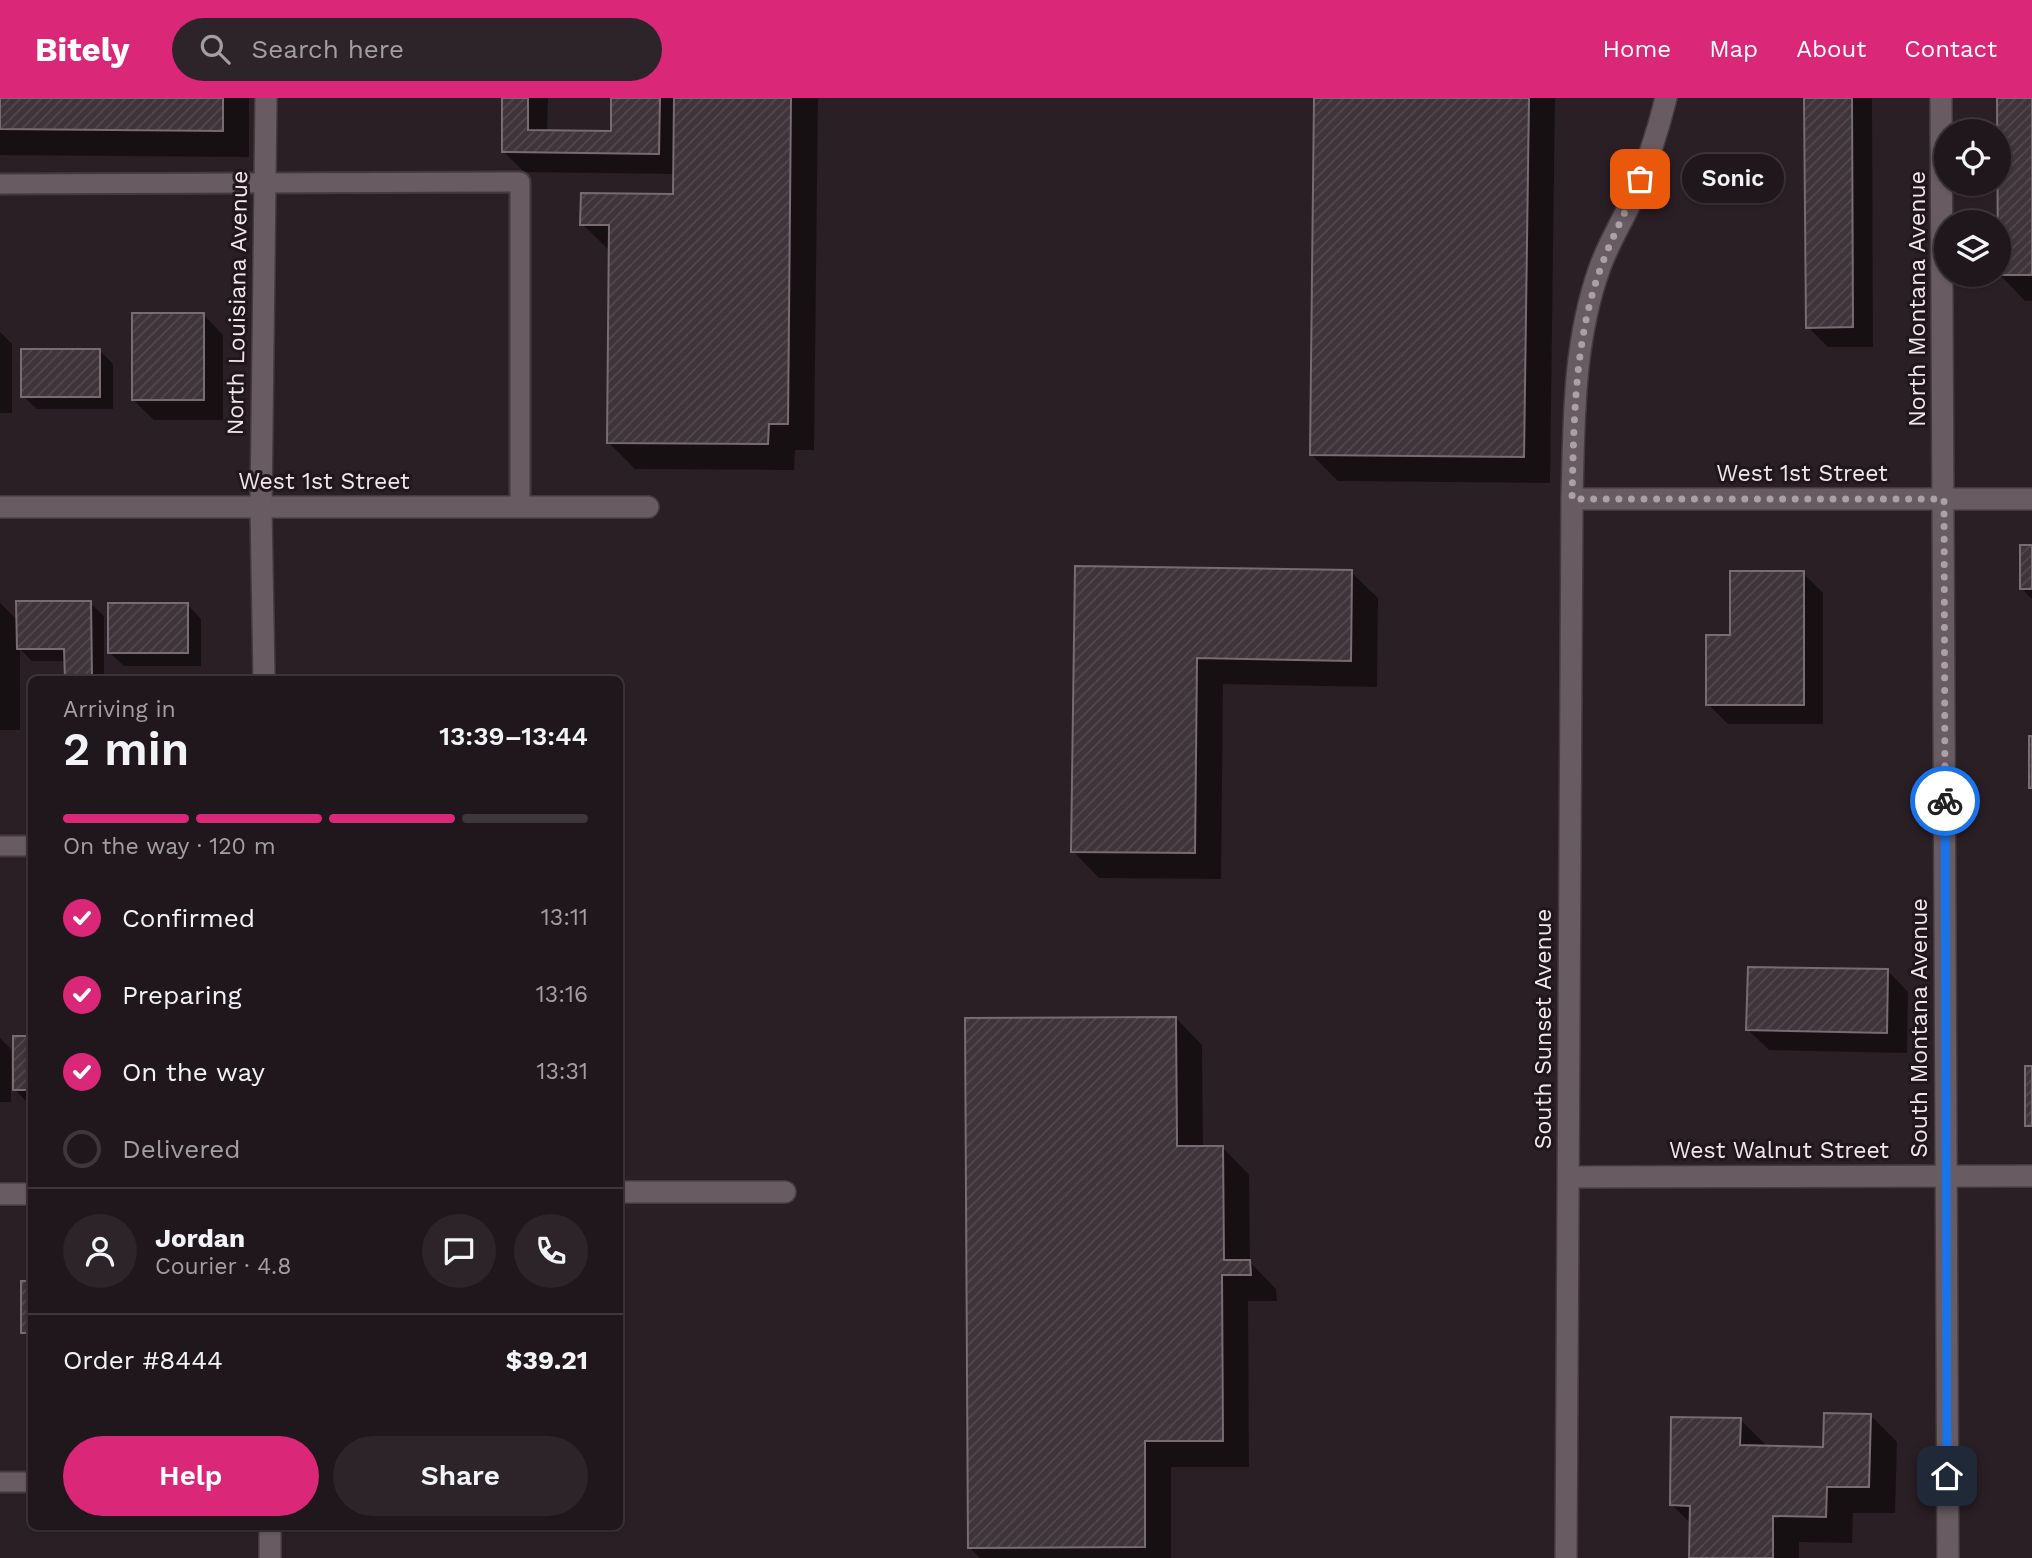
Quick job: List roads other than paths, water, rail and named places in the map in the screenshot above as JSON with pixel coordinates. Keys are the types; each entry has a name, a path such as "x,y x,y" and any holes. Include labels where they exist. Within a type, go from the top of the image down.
{"street":[{"name":"North Louisiana Avenue","path":"264,676 261,508 266,98"},
{"name":"South Sunset Avenue","path":"1566,1558 1572,499 1578,366 1591,296 1609,246 1651,153 1666,98"},
{"name":"North Montana Avenue","path":"1941,98 1944,499"},
{"name":"West 1st Street","path":"1572,499 2032,499"},
{"name":"South Montana Avenue","path":"1944,499 1948,1558"},
{"name":"West 1st Street","path":"0,508 648,507"},
{"name":"West Walnut Street","path":"1569,1177 2032,1176"},
{"path":"623,1192 785,1192"},
{"path":"0,1194 28,1194"},
{"path":"270,1530 270,1558"}],"lane":[{"path":"0,184 520,182 520,507"},
{"path":"0,846 28,846"},
{"path":"0,1482 28,1482"}],"place":[{"name":"Sonic","path":"1640,179"}]}
